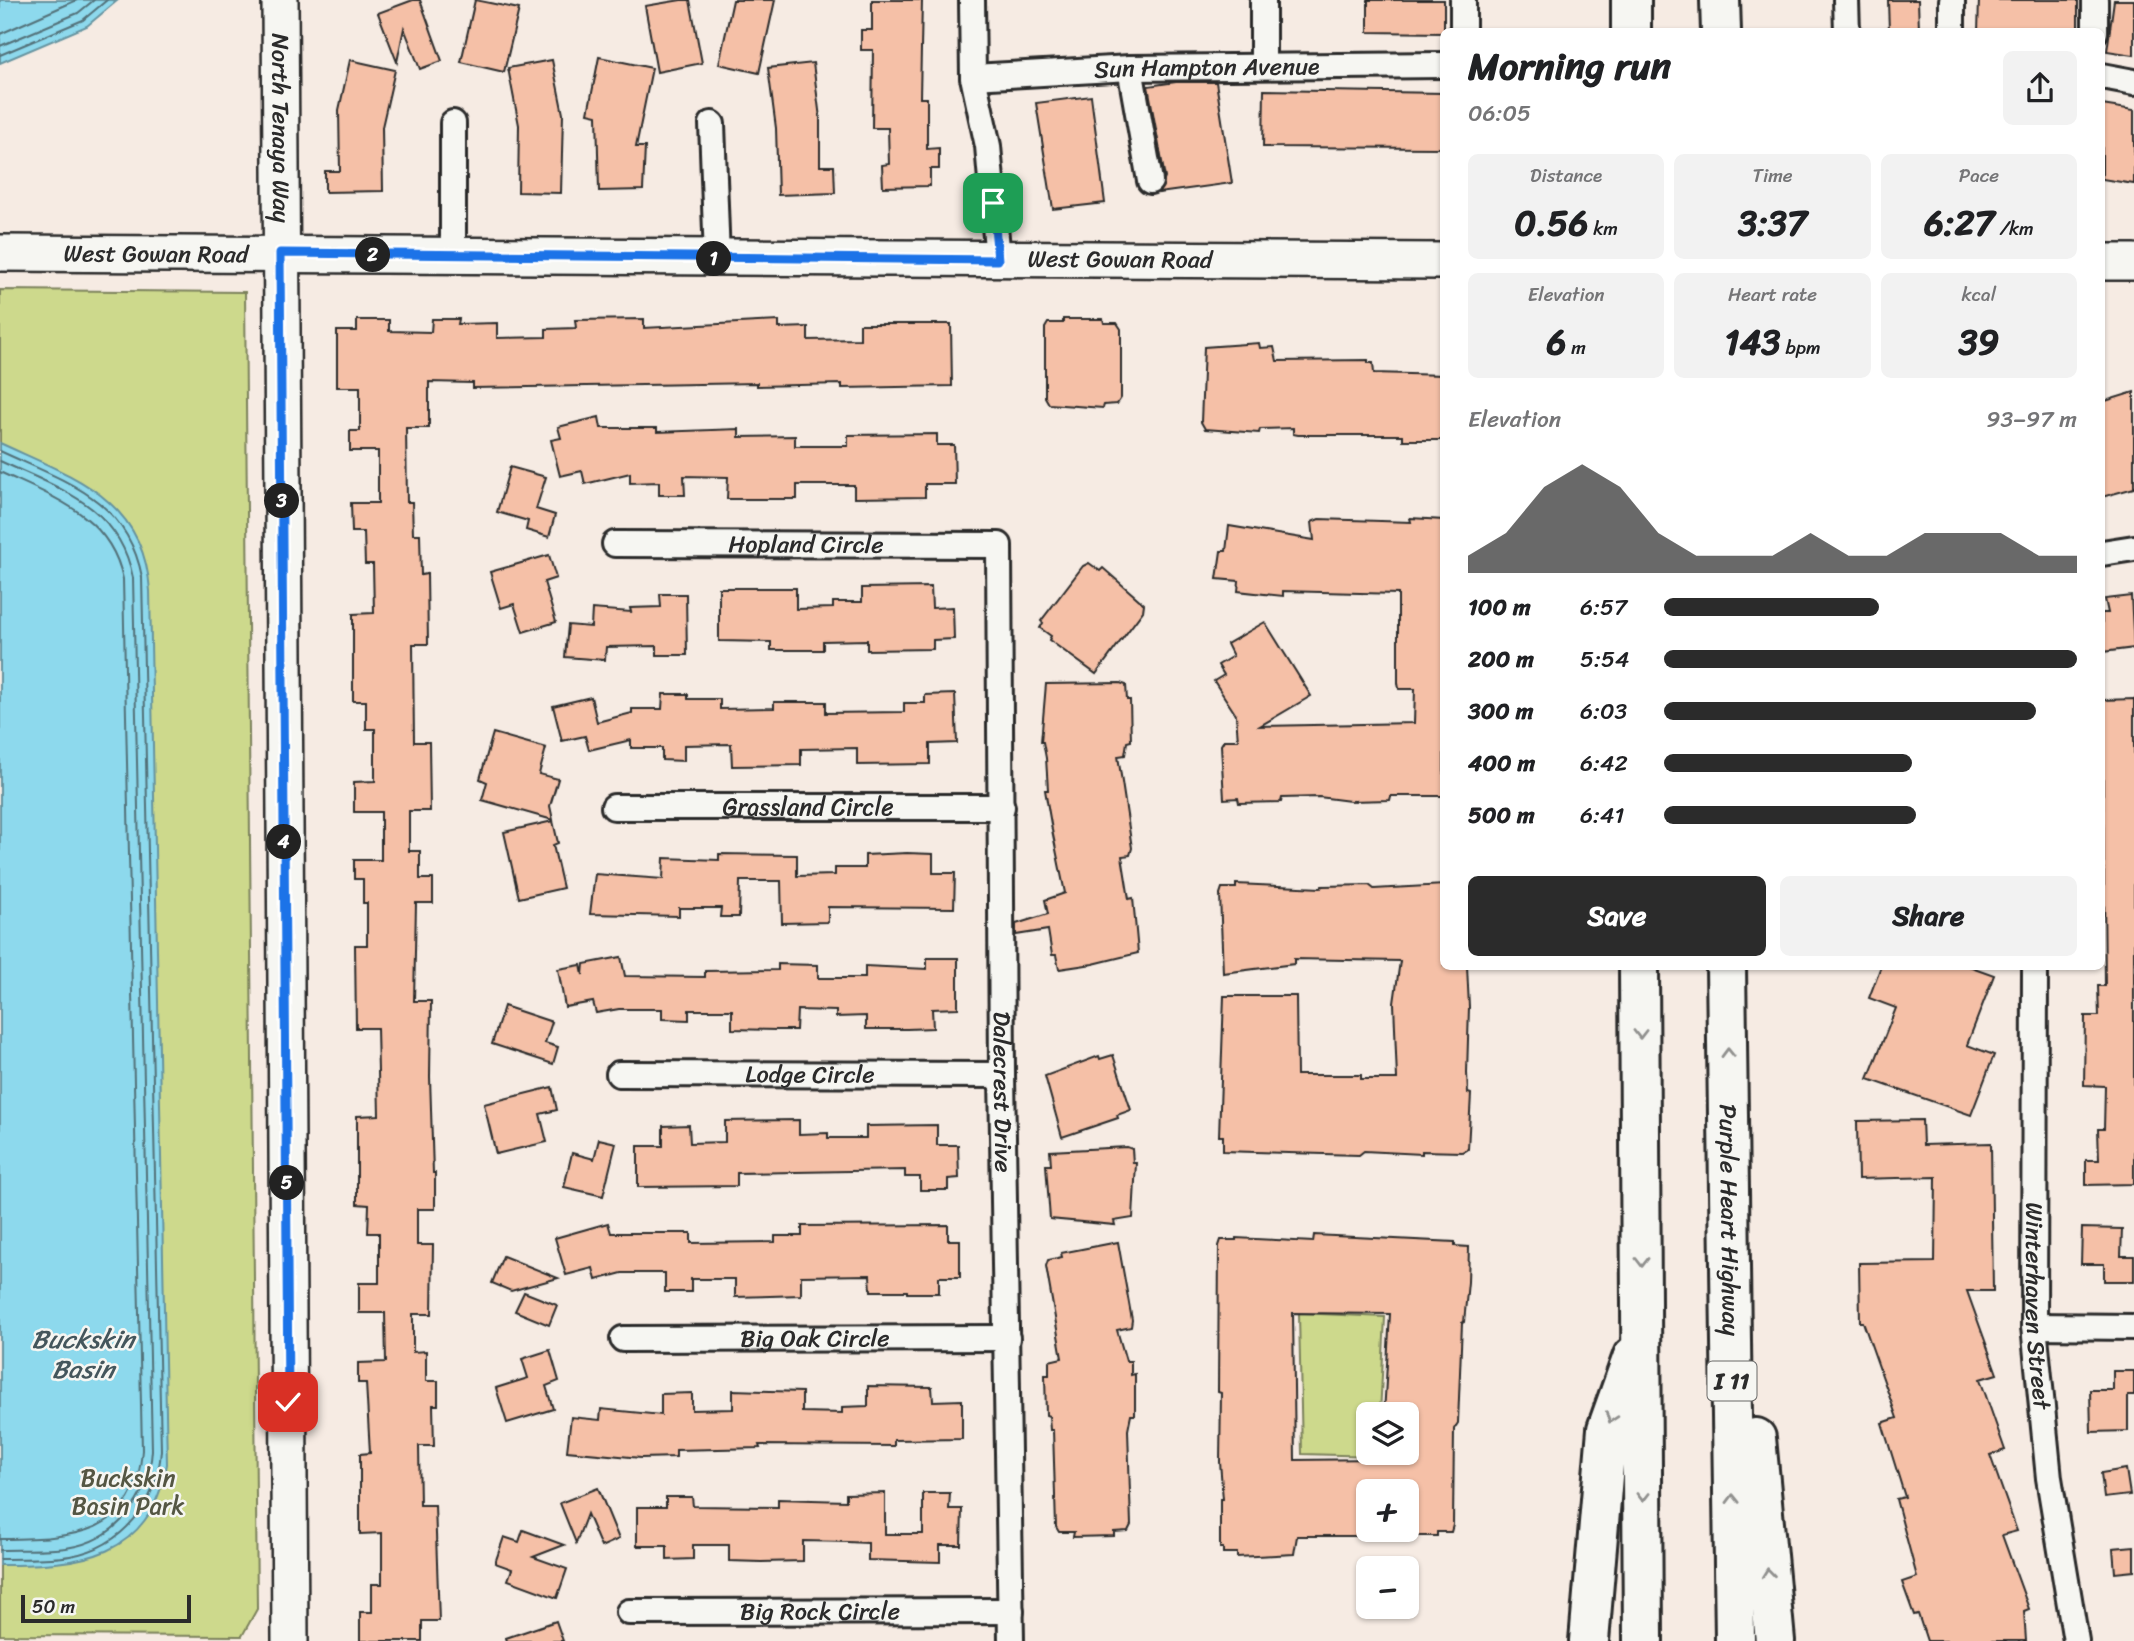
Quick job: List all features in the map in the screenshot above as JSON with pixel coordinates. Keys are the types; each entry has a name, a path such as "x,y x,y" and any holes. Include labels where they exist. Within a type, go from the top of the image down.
{"highway":[{"path":"1632,0 1632,28"},
{"path":"1720,0 1721,28"},
{"path":"1639,970 1643,1641"},
{"name":"Purple Heart Highway","path":"1726,970 1735,1641"},
{"path":"1729,1121 1775,1641"},
{"path":"1589,1641 1607,1429 1642,1331"}],"main road":[{"name":"North Tenaya Way","path":"280,0 290,1641"},
{"name":"West Gowan Road","path":"0,253 1440,261"},
{"path":"2105,262 2134,262"}],"street":[{"path":"972,0 972,77 988,146 998,260"},
{"path":"1263,0 1263,64"},
{"path":"1463,0 1463,28"},
{"path":"1846,0 1847,28"},
{"path":"1952,0 1952,28"},
{"path":"2095,0 2095,28"},
{"name":"Sun Hampton Avenue","path":"972,77 1263,64 1440,65"},
{"path":"1130,68 1150,181"},
{"path":"2105,77 2134,82"},
{"path":"453,123 453,257"},
{"path":"712,124 717,259"},
{"name":"Hopland Circle","path":"615,544 999,545"},
{"name":"Dalecrest Drive","path":"999,545 1002,1074 1011,1641"},
{"path":"2105,553 2134,548"},
{"name":"Grassland Circle","path":"614,807 1002,807"},
{"name":"Winterhaven Street","path":"2035,970 2034,1326 2049,1478 2076,1641"},
{"name":"Lodge Circle","path":"620,1074 1002,1074"},
{"path":"2034,1326 2134,1327"},
{"name":"Big Oak Circle","path":"623,1339 1007,1338"},
{"name":"Big Rock Circle","path":"629,1612 1010,1611"}],"green space":[{"name":"Buckskin Basin Park","path":"0,290 245,292 257,1609 242,1636 0,1635"},
{"path":"1299,1313 1385,1317 1381,1402 1356,1402 1356,1455 1302,1454"}],"water":[{"path":"0,0 118,0 87,26 0,63"},
{"name":"Buckskin Basin","path":"0,443 78,480 119,512 134,533 145,559 150,591 167,1464 158,1496 145,1520 128,1538 107,1551 84,1558 30,1565 0,1565"}],"building":[{"path":"420,0 442,61 420,69 404,28 397,62 378,13"},
{"path":"475,0 519,9 504,72 461,62"},
{"path":"690,0 702,63 657,72 645,6"},
{"path":"733,0 775,0 759,73 719,64"},
{"path":"872,0 922,0 920,98 927,98 927,149 939,148 939,169 930,169 930,186 883,187 882,165 889,164 888,128 872,128 873,50 861,50 861,30 872,30"},
{"path":"1368,0 1444,0 1444,28 1440,28 1440,33 1368,32"},
{"path":"1888,0 1918,0 1919,28 1889,28"},
{"path":"1979,0 2078,0 2078,28 1978,28"},
{"path":"2114,0 2134,0 2134,55 2107,51"},
{"path":"599,57 652,68 636,147 645,147 643,190 599,191 597,115 588,113"},
{"path":"350,60 395,70 382,127 383,191 325,192 325,171 340,171 339,110"},
{"path":"552,60 563,114 561,193 518,192 519,125 508,68"},
{"path":"813,63 820,118 820,166 834,166 835,193 778,195 776,128 768,68"},
{"path":"1176,82 1216,82 1232,183 1159,193 1165,178 1148,86"},
{"path":"1264,90 1440,93 1440,148 1263,147"},
{"path":"1091,96 1105,203 1053,209 1036,103"},
{"path":"2105,105 2134,110 2134,184 2105,179"},
{"path":"432,319 459,319 458,324 497,323 497,338 546,337 546,329 576,328 575,320 644,319 644,328 779,321 779,328 808,327 808,340 860,339 860,324 951,324 952,386 842,388 842,384 757,386 757,383 473,388 473,383 429,382 429,428 406,428 407,502 412,502 413,534 420,534 421,575 427,574 428,644 413,644 414,742 429,742 430,811 409,811 409,851 420,851 420,879 433,879 433,903 416,903 414,1001 431,1001 430,1077 435,1209 417,1209 417,1245 433,1245 432,1314 413,1314 413,1352 426,1351 426,1381 438,1381 438,1405 433,1405 434,1446 419,1446 420,1505 435,1505 439,1621 422,1621 422,1641 360,1641 360,1612 372,1612 372,1584 382,1584 382,1533 360,1534 360,1454 370,1453 366,1383 358,1383 358,1363 386,1362 385,1313 359,1313 359,1283 379,1283 379,1233 368,1233 369,1205 357,1204 357,1116 379,1115 377,1028 356,1028 355,945 367,945 367,903 363,903 363,879 354,879 354,860 381,860 381,812 354,812 354,782 375,781 375,729 366,729 366,701 353,701 353,614 374,613 373,564 365,564 364,532 352,532 351,503 378,503 378,451 350,451 350,431 360,431 360,387 337,387 337,331 357,331 357,320 389,320 389,331 431,332"},
{"path":"1063,319 1103,319 1104,323 1117,323 1121,329 1121,398 1117,404 1104,405 1103,408 1049,404 1045,397 1045,328 1048,323 1063,323"},
{"path":"1259,343 1260,348 1274,347 1277,361 1368,360 1368,363 1373,363 1374,373 1440,375 1440,440 1403,440 1403,435 1298,435 1293,434 1293,428 1260,429 1259,433 1205,429 1201,422 1204,347"},
{"path":"2134,392 2134,488 2105,496 2105,401"},
{"path":"599,417 601,428 657,428 657,432 739,429 739,437 795,436 795,446 848,446 848,435 937,434 937,445 954,445 955,484 925,484 925,497 854,498 854,485 797,485 797,499 727,499 728,477 684,476 685,495 659,495 659,482 630,483 630,473 585,484 582,471 560,476 551,440 561,438 558,427"},
{"path":"510,467 546,477 536,509 555,515 549,537 526,530 528,521 497,512"},
{"path":"1410,518 1440,520 1440,796 1391,796 1390,800 1350,801 1319,797 1282,798 1281,802 1239,803 1238,798 1224,799 1221,745 1224,740 1238,740 1236,715 1214,681 1224,675 1218,665 1233,656 1227,644 1265,622 1311,696 1260,726 1414,723 1415,689 1399,689 1398,594 1283,591 1283,596 1238,591 1239,581 1217,579 1221,551 1226,551 1229,526 1314,540 1312,522 1319,519 1411,522"},
{"path":"549,555 556,578 544,582 556,622 523,632 514,604 501,608 490,572"},
{"path":"1089,563 1100,571 1103,568 1144,604 1143,611 1096,674 1049,640 1051,636 1040,628 1043,623 1041,621 1083,566"},
{"path":"931,587 932,608 953,607 954,639 933,640 933,649 867,650 867,640 823,641 823,650 771,650 771,642 719,641 719,588 796,588 796,609 833,608 833,602 862,602 862,588"},
{"path":"660,594 686,594 687,655 657,655 657,646 606,647 605,660 565,657 568,625 591,627 592,609 631,612 630,608 661,607"},
{"path":"2131,596 2134,648 2105,652 2105,613 2108,613 2105,599"},
{"path":"1046,684 1126,685 1127,700 1130,700 1131,741 1127,742 1125,755 1118,756 1132,848 1130,855 1122,856 1129,899 1133,898 1138,953 1059,969 1056,955 1052,955 1048,930 1016,935 1016,924 1048,914 1045,900 1065,893 1045,790 1048,790 1046,758 1041,742"},
{"path":"663,694 688,694 688,699 720,699 720,709 774,708 774,702 826,702 826,713 904,712 904,703 925,703 925,695 955,694 957,743 930,744 930,764 857,765 857,748 801,749 801,765 732,766 731,744 684,745 684,761 662,760 662,748 631,748 631,740 589,750 585,736 562,741 553,706 591,697 597,722 632,713 632,709 662,709"},
{"path":"2134,699 2134,1184 2086,1185 2086,1160 2099,1160 2098,1129 2104,1129 2105,1086 2084,1085 2085,1016 2099,1016 2098,986 2105,986 2105,700"},
{"path":"493,733 546,748 539,774 558,779 550,806 553,820 482,800 487,782 480,779"},
{"path":"553,821 558,843 553,845 563,888 519,898 504,832"},
{"path":"719,854 797,855 797,876 835,875 835,868 865,868 865,855 933,854 933,873 955,873 954,908 828,907 828,922 782,923 781,881 740,881 739,917 720,917 721,908 679,908 679,916 590,914 595,874 663,879 664,858 719,860"},
{"path":"1236,884 1321,888 1369,885 1374,889 1440,885 1440,970 1467,970 1467,1073 1468,1093 1471,1094 1468,1149 1462,1152 1422,1151 1422,1154 1364,1151 1359,1155 1223,1151 1223,1136 1219,1136 1224,996 1296,996 1297,1075 1361,1075 1361,1079 1397,1079 1394,1003 1400,961 1294,959 1294,964 1223,973 1220,894 1222,888 1236,888"},
{"path":"621,957 625,976 705,977 705,971 778,970 778,964 818,965 818,978 865,978 865,966 927,969 927,958 958,958 958,1008 932,1009 933,1028 907,1029 866,1029 866,1016 836,1017 836,1011 797,1010 796,1030 777,1030 732,1029 732,1010 689,1010 689,1020 662,1019 662,1009 619,1009 596,1013 593,1002 565,1007 558,969 581,965 583,975 584,964"},
{"path":"1880,970 1980,970 1994,975 1967,1045 1994,1055 1971,1115 1868,1079 1896,1008 1869,998"},
{"path":"504,1006 552,1022 545,1043 558,1047 553,1064 492,1044"},
{"path":"1113,1055 1131,1110 1117,1115 1118,1118 1062,1137 1045,1076 1099,1056 1100,1059"},
{"path":"552,1087 557,1110 540,1114 547,1142 496,1154 484,1104"},
{"path":"799,1120 799,1134 828,1133 828,1138 866,1138 866,1126 937,1125 937,1145 958,1145 959,1178 948,1179 948,1190 920,1190 920,1177 905,1177 905,1170 737,1173 737,1186 638,1187 638,1146 663,1146 663,1126 689,1125 690,1143 725,1142 725,1121"},
{"path":"1922,1120 1923,1145 1991,1143 1993,1291 1967,1291 1997,1374 1980,1379 2005,1450 1990,1455 2017,1531 2002,1535 2029,1609 2024,1611 2026,1641 1927,1641 1918,1614 1914,1615 1902,1582 1917,1577 1896,1499 1905,1497 1882,1423 1897,1418 1863,1322 1860,1322 1859,1263 1935,1262 1936,1177 1858,1179 1857,1121"},
{"path":"599,1139 616,1143 603,1196 564,1187 572,1153 594,1159"},
{"path":"1127,1147 1132,1149 1133,1163 1136,1163 1133,1218 1114,1221 1115,1225 1050,1219 1046,1165 1051,1165 1050,1151"},
{"path":"608,1223 611,1233 691,1233 691,1243 775,1242 775,1236 802,1236 802,1226 948,1225 948,1240 960,1240 960,1277 939,1277 939,1293 907,1293 871,1291 870,1275 801,1276 801,1295 735,1297 735,1279 691,1279 691,1292 665,1292 665,1273 622,1273 596,1280 593,1268 566,1275 555,1238"},
{"path":"2082,1228 2122,1229 2121,1256 2134,1256 2134,1281 2104,1281 2104,1264 2081,1264"},
{"path":"1314,1235 1455,1242 1455,1246 1469,1247 1468,1282 1462,1323 1458,1423 1454,1429 1451,1532 1437,1532 1437,1536 1419,1536 1419,1479 1356,1479 1356,1536 1297,1536 1294,1554 1237,1557 1237,1553 1223,1553 1223,1548 1220,1548 1220,1499 1223,1499 1220,1462 1221,1393 1218,1392 1219,1246 1221,1240 1236,1238 1313,1242","holes":["1293,1313 1390,1314 1385,1402 1419,1402 1419,1465 1356,1465 1356,1459 1295,1460"]},
{"path":"1118,1242 1132,1320 1131,1327 1117,1330 1126,1361 1131,1361 1131,1375 1135,1374 1135,1415 1131,1415 1128,1430 1131,1525 1128,1531 1114,1532 1114,1536 1073,1537 1074,1532 1059,1532 1056,1527 1053,1430 1050,1430 1049,1416 1046,1415 1045,1375 1049,1375 1049,1361 1062,1358 1046,1266 1048,1260 1062,1257 1061,1253"},
{"path":"503,1256 558,1278 511,1291 492,1283"},
{"path":"524,1292 557,1305 549,1325 515,1311"},
{"path":"550,1350 559,1381 546,1386 553,1409 507,1423 496,1388 528,1378 522,1359"},
{"path":"2113,1371 2134,1371 2134,1395 2128,1395 2128,1431 2091,1432 2090,1390 2113,1390"},
{"path":"868,1386 932,1387 933,1401 962,1400 962,1439 894,1440 894,1446 759,1445 760,1448 676,1450 676,1457 641,1458 567,1451 571,1417 600,1420 601,1409 661,1415 661,1394 692,1393 692,1410 733,1409 733,1390 802,1392 802,1412 842,1413 842,1407 868,1406"},
{"path":"2126,1469 2130,1495 2104,1498 2101,1473"},
{"path":"598,1488 619,1539 601,1547 587,1514 576,1543 560,1503"},
{"path":"885,1493 885,1534 923,1534 923,1493 950,1493 949,1509 962,1509 961,1545 940,1545 940,1562 868,1560 868,1543 803,1541 803,1561 761,1562 729,1561 729,1545 693,1545 693,1559 667,1560 667,1546 637,1546 637,1507 666,1507 666,1497 692,1497 693,1506 778,1507 778,1499 846,1501 846,1494"},
{"path":"523,1530 564,1545 533,1557 567,1569 557,1598 508,1580 512,1569 495,1563 504,1537 519,1542"},
{"path":"2134,1546 2134,1571 2115,1573 2113,1548"},
{"path":"556,1621 563,1641 507,1641 506,1638"}],"route":[{"path":"288,1402 280,253 453,257 998,260 993,203"}]}
